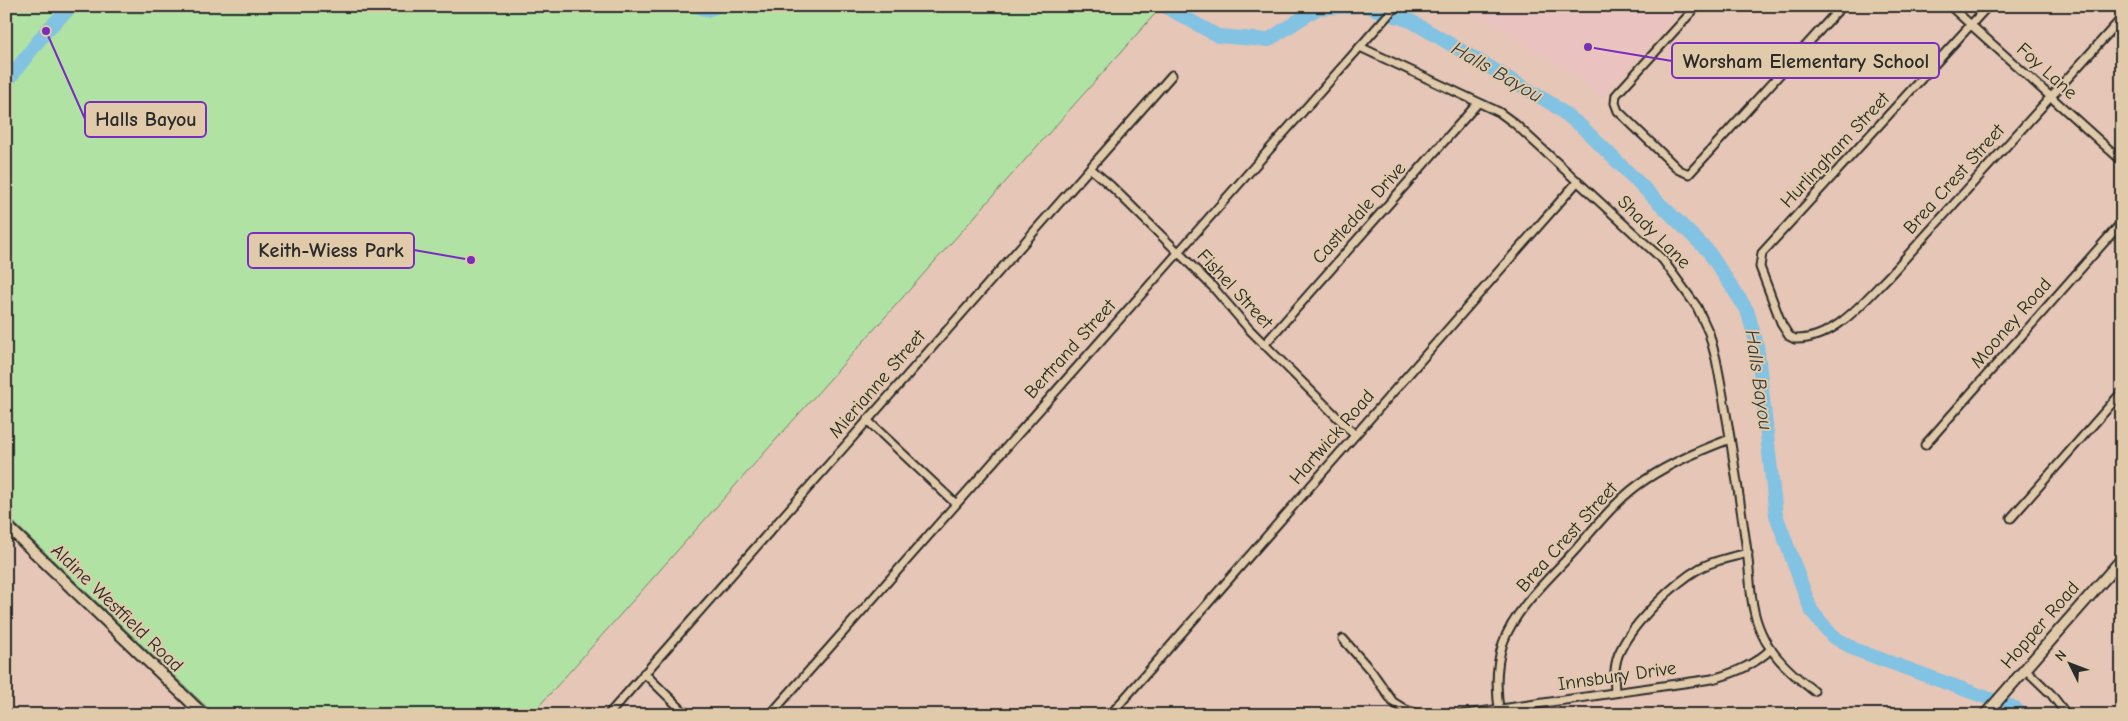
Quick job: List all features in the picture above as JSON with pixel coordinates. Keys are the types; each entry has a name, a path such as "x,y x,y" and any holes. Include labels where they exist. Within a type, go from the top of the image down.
{"main road":[{"name":"Aldine Westfield Road","path":"6,526 204,715"},
{"name":"Hopper Road","path":"1985,715 2122,559"}],"street":[{"name":"Bertrand Street","path":"770,715 955,503 1396,6"},
{"path":"1697,6 1620,90 1616,95 1614,103 1618,111 1679,170 1688,174 1842,6"},
{"name":"Foy Lane","path":"1950,6 2122,161"},
{"name":"Hurlingham Street","path":"1795,339 1789,336 1782,325 1760,267 1761,256 1988,6"},
{"name":"Brea Crest Street","path":"1795,339 1817,336 1853,313 1889,276 2122,18"},
{"name":"Shady Lane","path":"1360,47 1499,112 1514,123 1658,255 1681,283 1697,307 1716,359 1748,553 1750,591 1754,613 1761,634 1771,649 1799,680 1814,691"},
{"name":"Mierianne Street","path":"608,715 1172,75"},
{"name":"Castledale Drive","path":"1264,344 1478,103"},
{"name":"Fishel Street","path":"1090,168 1111,186 1212,286 1264,344 1355,435"},
{"name":"Hartwick Road","path":"1110,715 1578,181"},
{"name":"Mooney Road","path":"1925,445 2122,222"},
{"path":"2011,518 2122,392"},
{"path":"867,420 955,503"},
{"name":"Brea Crest Street","path":"1499,712 1498,673 1503,644 1512,626 1535,594 1630,492 1656,473 1730,439"},
{"path":"1615,692 1614,681 1619,652 1629,635 1658,603 1682,580 1701,567 1748,553"},
{"path":"1343,639 1372,672 1393,702 1406,710 1421,715"},
{"name":"Innsbury Drive","path":"1459,715 1499,712 1733,674 1748,667 1771,649"},
{"path":"2025,669 2052,694 2067,715"},
{"path":"644,673 687,715"}],"shaded area":[{"path":"1482,6 1684,6 1601,97 1583,81 1476,13"}],"green space":[{"path":"6,6 1162,6 531,715 215,715 6,515"}],"waterway":[{"name":"Halls Bayou","path":"6,83 46,31 72,6"},
{"name":"Halls Bayou","path":"697,6 707,10 718,6"},
{"name":"Halls Bayou","path":"1164,6 1218,36 1268,40 1318,8 1359,6"},
{"name":"Halls Bayou","path":"1366,6 1411,21 1552,104 1581,126 1708,251 1747,310 1757,345 1776,515 1811,610 1832,636 1856,650 2015,708 2021,715"}],"place":[{"name":"Halls Bayou","path":"46,31"},
{"name":"Worsham Elementary School","path":"1588,47"},
{"name":"Keith-Wiess Park","path":"471,260"}]}
